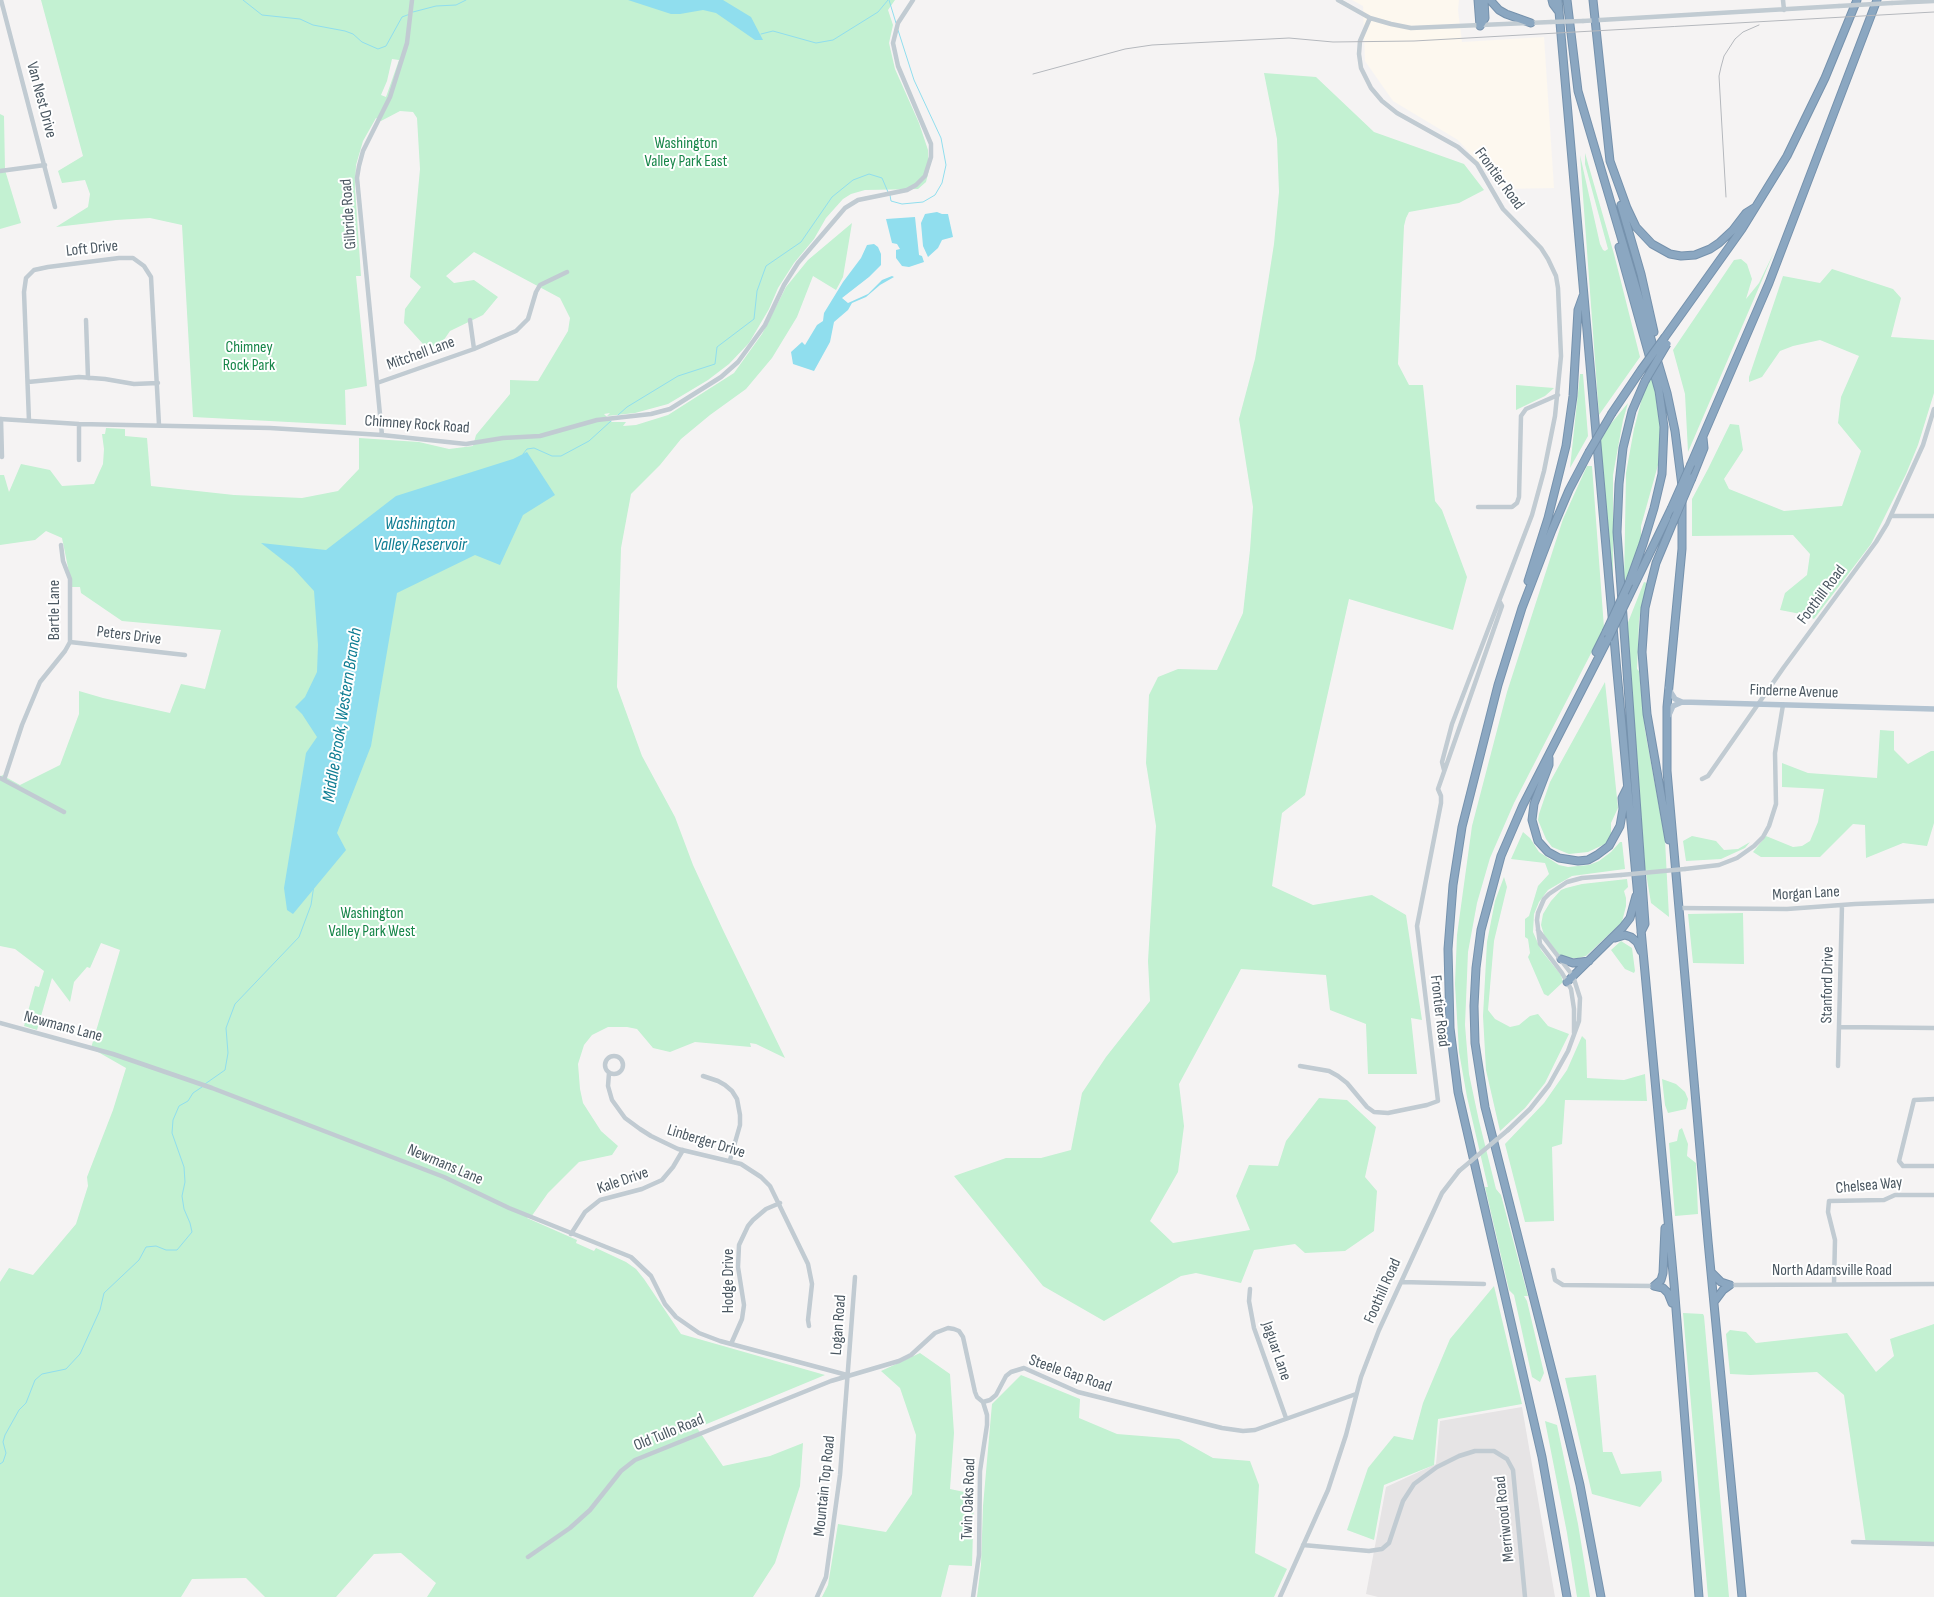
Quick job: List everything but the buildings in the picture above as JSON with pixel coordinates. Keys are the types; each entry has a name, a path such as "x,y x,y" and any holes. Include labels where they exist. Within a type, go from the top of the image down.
{"highway":[{"path":"1478,0 1480,26"},
{"path":"1480,26 1485,18 1484,0"},
{"path":"1490,0 1499,10 1506,14 1531,23"},
{"path":"1552,0 1559,12"},
{"path":"1558,0 1667,1208 1699,1597"},
{"path":"1567,0 1578,91 1671,408 1678,450 1682,490 1682,549 1668,687 1666,723 1668,779 1742,1597"},
{"path":"1593,0 1607,141 1618,194 1654,335 1652,342"},
{"path":"1641,933 1645,924 1617,532 1623,448 1632,411 1666,340 1677,320 1757,207 1787,156 1829,70 1857,0"},
{"path":"1607,635 1628,598 1671,509 1772,274 1877,0"},
{"path":"1615,178 1636,227 1652,244 1676,255 1695,255 1710,249 1726,237 1746,213 1757,207"},
{"path":"1601,1597 1580,1485 1485,1106 1475,1037 1476,968 1481,930 1501,856 1516,821 1595,665 1643,544 1662,474 1664,427 1659,392 1612,221 1614,212"},
{"path":"1567,1597 1558,1538 1538,1439 1464,1121 1453,1051 1448,993 1448,950 1451,909 1462,827 1488,719 1548,518 1566,446 1573,396 1578,310 1584,292"},
{"path":"1522,608 1560,511 1589,452 1641,370 1666,340"},
{"path":"1674,855 1668,836 1647,714 1642,652 1645,608 1656,563 1704,448 1703,436"},
{"path":"1549,755 1549,765 1534,804 1532,825 1535,836 1541,845 1560,858 1578,861 1588,860 1597,856 1609,846 1620,826 1623,809 1622,798 1628,785"},
{"path":"1568,982 1613,939 1630,918 1638,891"},
{"path":"1613,939 1624,935 1631,937 1637,942 1644,958"},
{"path":"1561,959 1573,963 1590,961"},
{"path":"1654,1286 1661,1280 1663,1273 1667,1208"},
{"path":"1712,1273 1721,1282 1730,1285"},
{"path":"1714,1302 1723,1290 1730,1285"},
{"path":"1654,1286 1663,1288 1670,1296 1677,1327"}],"main road":[{"path":"1668,687 1673,697 1682,702"},
{"path":"1666,723 1671,708 1676,703 1682,702"},
{"name":"Finderne Avenue","path":"1682,702 1934,709"}],"street":[{"name":"Van Nest Drive","path":"1,0 55,207"},
{"name":"Gilbride Road","path":"382,435 357,178 364,151 390,97 407,43 412,0"},
{"name":"Chimney Rock Road","path":"0,419 79,424 228,426 382,435 466,444 503,438 540,436 597,420 651,414 670,408 730,370 756,338 798,263 840,212 858,200 898,193 912,188 925,176 929,168 932,151 929,138 895,58 893,42 898,23 913,0"},
{"path":"1338,0 1370,18 1411,28 1544,23 1934,1"},
{"path":"1783,0 1784,10"},
{"name":"Frontier Road","path":"1370,18 1360,42 1359,54 1361,68 1371,88 1382,101 1398,113 1467,154 1477,164 1503,209 1541,248 1551,264 1558,288 1562,356 1558,395 1538,495 1500,602 1452,724 1442,762 1444,770"},
{"path":"0,171 44,165"},
{"name":"Loft Drive","path":"29,421 25,280 30,273 38,268 133,258 141,263 152,277 159,425"},
{"name":"Mitchell Lane","path":"377,383 474,349 516,331 528,319 540,285 567,272"},
{"path":"86,320 88,378"},
{"name":"Mitchell Lane","path":"470,320 474,349"},
{"path":"28,382 88,378 134,384 158,383"},
{"path":"1478,507 1515,506 1518,500 1521,416 1526,409 1558,395"},
{"name":"Foothill Road","path":"1702,779 1708,776 1757,704 1876,542 1891,516 1923,445 1932,422 1934,409"},
{"path":"0,419 2,456"},
{"path":"79,424 79,460"},
{"path":"1891,516 1934,516"},
{"name":"Bartle Lane","path":"2,779 40,682 70,642 70,579 63,561 61,545"},
{"name":"Frontier Road","path":"1300,1066 1329,1071 1338,1076 1374,1112 1388,1113 1438,1101 1417,933 1441,803 1438,789 1502,606 1500,602"},
{"name":"Peters Drive","path":"70,642 185,655"},
{"name":"Foothill Road","path":"1574,1033 1574,1008 1568,982 1540,944 1537,920 1541,906 1555,888 1567,882 1582,878 1719,865 1737,858 1754,846 1769,826 1776,804 1775,753 1783,705"},
{"path":"2,779 64,812"},
{"name":"Morgan Lane","path":"1679,908 1787,909 1934,901"},
{"name":"Stanford Drive","path":"1838,1066 1842,905"},
{"name":"Foothill Road","path":"1280,1597 1328,1490 1346,1436 1356,1394 1379,1330 1442,1193 1460,1172 1508,1130 1546,1090 1561,1065 1579,1021 1580,1006 1573,976 1538,930"},
{"name":"Newmans Lane","path":"0,1023 113,1054 195,1082 307,1123 444,1177 509,1208 631,1257 649,1274 665,1304 685,1325 707,1337 848,1375"},
{"path":"1840,1027 1934,1028"},
{"name":"Linberger Drive","path":"611,1056 617,1056 622,1060 622,1069 618,1073 609,1072 605,1068 606,1059 611,1056"},
{"name":"Linberger Drive","path":"609,1072 607,1080 609,1092 618,1110 625,1118 651,1136 683,1150 730,1160 745,1166 770,1186 780,1203 812,1276 809,1326"},
{"path":"703,1076 718,1080 737,1099 740,1124 730,1160"},
{"name":"Chelsea Way","path":"1934,1099 1914,1100 1899,1161 1902,1166 1934,1166"},
{"name":"Kale Drive","path":"571,1234 585,1212 600,1200 642,1189 662,1180 673,1167 683,1150"},
{"name":"Chelsea Way","path":"1834,1284 1835,1240 1828,1212 1829,1201 1884,1200 1895,1195 1934,1195"},
{"name":"Hodge Drive","path":"731,1344 742,1319 744,1305 738,1266 739,1246 748,1226 766,1209 780,1203"},
{"path":"1553,1270 1555,1280 1563,1285 1654,1286"},
{"name":"Logan Road","path":"848,1375 855,1277"},
{"path":"1401,1282 1484,1284"},
{"name":"North Adamsville Road","path":"1730,1285 1934,1284"},
{"name":"Jaguar Lane","path":"1250,1289 1249,1301 1254,1328 1286,1418"},
{"path":"848,1375 906,1358 934,1333 943,1329 954,1328 959,1331 962,1337 977,1397 983,1402"},
{"name":"Steele Gap Road","path":"983,1402 990,1400 996,1395 1006,1376 1011,1372 1024,1368 1078,1392 1234,1430 1250,1431 1356,1394"},
{"name":"Old Tullo Road","path":"528,1557 570,1528 590,1510 621,1471 635,1460 848,1375"},
{"name":"Mountain Top Road","path":"817,1597 826,1577 828,1566 840,1475 848,1375"},
{"name":"Twin Oaks Road","path":"973,1597 979,1555 980,1471 988,1415 983,1402"},
{"name":"Merriwood Road","path":"1303,1545 1369,1551 1382,1549 1389,1543 1403,1500 1414,1484 1437,1467 1459,1456 1475,1451 1494,1451 1507,1458 1513,1470 1525,1597"},
{"path":"1854,1542 1934,1544"}],"shaded area":[{"path":"1352,0 1459,0 1458,10 1462,42 1544,37 1554,188 1502,189 1458,140 1393,101 1365,61 1363,6"},
{"path":"1522,1407 1555,1597 1378,1597 1366,1594 1386,1487 1436,1464 1440,1421"}],"green space":[{"name":"Washington Valley Park West","path":"41,0 895,0 888,10 893,25 889,43 895,69 919,123 928,150 929,170 926,182 918,189 865,190 851,194 843,199 826,218 814,239 794,263 778,288 769,309 749,343 729,364 708,380 668,404 635,413 607,416 610,413 604,414 612,422 626,422 623,426 636,425 668,415 734,373 762,334 786,287 808,260 852,223 843,277 836,290 813,276 797,317 772,358 746,389 681,439 660,465 631,494 621,548 617,687 642,756 675,817 693,865 785,1058 750,1043 751,1047 695,1042 670,1052 653,1048 637,1029 627,1027 608,1027 592,1035 584,1045 578,1064 583,1103 601,1131 618,1146 612,1155 579,1162 548,1193 531,1217 528,1216 527,1218 577,1240 576,1243 594,1251 596,1248 626,1262 636,1269 681,1334 825,1375 697,1428 723,1466 770,1456 803,1443 800,1486 775,1563 753,1597 427,1597 436,1583 401,1553 374,1554 336,1597 265,1597 246,1578 192,1579 181,1597 0,1597 0,1282 9,1268 33,1275 76,1224 88,1186 87,1177 113,1110 126,1068 91,1048 120,950 101,943 90,968 87,967 74,982 70,1002 52,978 37,1030 24,1026 35,986 39,987 44,971 15,949 0,946 0,779 2,775 20,785 60,765 79,714 79,691 170,713 181,684 205,689 221,630 122,621 81,593 80,587 72,587 62,538 46,531 35,540 0,545 0,475 4,475 9,492 21,464 50,470 62,486 94,484 103,464 102,434 105,434 106,428 125,429 125,436 147,438 151,486 234,495 302,498 338,491 359,469 359,438 419,442 449,449 473,446 476,435 510,394 510,380 538,381 568,331 570,318 560,298 474,252 446,276 454,283 474,280 498,297 483,315 450,331 439,347 423,344 404,323 405,309 421,287 410,277 420,169 417,118 413,112 400,111 381,121 376,118 363,141 356,165 355,188 361,276 356,276 367,386 345,390 346,425 193,417 182,225 150,218 56,227 88,207 90,194 85,180 62,183 58,171 83,156","holes":["392,59 399,60 386,97 381,95 387,81"]},
{"path":"1264,73 1316,77 1374,132 1464,164 1484,190 1459,203 1409,212 1404,226 1398,364 1409,385 1423,385 1435,501 1442,510 1467,577 1453,630 1349,599 1305,795 1282,813 1272,886 1313,905 1372,895 1406,915 1422,1020 1411,1018 1417,1074 1368,1074 1366,1024 1330,1010 1326,975 1241,969 1179,1084 1184,1126 1178,1172 1150,1221 1173,1243 1250,1230 1236,1196 1249,1165 1278,1166 1286,1141 1319,1098 1347,1100 1376,1127 1365,1177 1377,1191 1374,1231 1345,1251 1305,1253 1295,1244 1254,1250 1241,1283 1196,1273 1181,1276 1104,1321 1043,1286 954,1176 1006,1158 1041,1158 1071,1150 1082,1093 1106,1057 1150,1001 1148,961 1156,826 1146,763 1149,695 1158,677 1178,669 1217,670 1243,613 1253,507 1239,419 1255,359 1274,244 1279,192 1277,139"},
{"path":"0,114 4,116 5,170 21,223 0,229"},
{"path":"1585,153 1614,254 1640,357 1599,415 1580,155 1600,244 1603,250 1608,249 1585,164"},
{"path":"1775,250 1688,452 1685,394 1673,350 1734,260 1741,259 1747,264 1752,279 1746,299 1759,283"},
{"path":"1832,269 1893,289 1901,298 1891,337 1934,340 1934,393 1918,445 1906,474 1871,544 1814,619 1806,615 1780,610 1785,593 1807,575 1810,554 1793,535 1692,536 1692,499 1730,424 1739,425 1743,450 1724,479 1729,489 1784,511 1842,506 1861,451 1838,423 1841,397 1859,356 1820,340 1793,346 1780,351 1762,377 1749,382 1749,377 1783,276 1820,283"},
{"path":"1580,374 1583,374 1588,436 1570,468"},
{"path":"1653,378 1660,428 1658,465 1641,526 1641,539 1624,584 1626,473 1634,429 1644,390 1649,379"},
{"path":"1516,385 1554,388 1545,396 1516,410"},
{"path":"1628,403 1613,475 1613,589 1600,442 1609,426"},
{"path":"1587,466 1592,466 1604,628 1514,803 1490,858 1477,903 1468,952 1465,1025 1469,1074 1496,1189 1501,1195 1528,1296 1524,1296 1527,1301 1544,1373 1540,1382 1532,1377 1514,1295 1509,1290 1485,1187 1488,1187 1467,1097 1459,1052 1455,984 1457,935 1472,826 1507,692 1563,519"},
{"path":"1644,582 1647,583 1639,620 1637,669 1639,671 1645,730 1665,840 1669,917 1651,903 1645,867 1627,625"},
{"path":"1605,682 1618,808 1611,823 1611,837 1605,844 1588,852 1569,854 1552,847 1546,839 1538,820 1539,814 1550,782"},
{"path":"1880,730 1894,731 1894,750 1908,764 1934,751 1934,823 1927,846 1903,843 1866,858 1865,825 1853,824 1820,857 1761,857 1753,852 1766,836 1793,847 1802,846 1810,841 1818,822 1824,789 1782,787 1782,763 1808,773 1877,778"},
{"path":"1523,832 1530,838 1539,852 1559,865 1568,867 1589,865 1599,861 1622,842 1625,869 1572,876 1548,890 1539,902 1534,914 1533,932 1541,950 1561,975 1563,982 1548,996 1544,994 1528,957 1530,953 1528,939 1525,937 1525,919 1529,916 1538,886 1549,874 1545,863 1511,859"},
{"path":"1692,836 1716,841 1724,850 1738,849 1750,842 1745,848 1721,859 1686,861 1683,841"},
{"path":"1504,877 1507,887 1494,941 1488,1010 1495,1019 1510,1027 1519,1025 1530,1016 1538,1014 1548,1026 1569,1034 1545,1083 1525,1108 1500,1131 1486,1070 1483,1016 1487,942 1495,901"},
{"path":"1627,879 1628,887 1624,891 1626,906 1622,922 1586,956 1568,958 1560,956 1544,935 1541,925 1543,914 1551,901 1561,890 1566,888 1582,884"},
{"path":"1743,913 1744,964 1693,963 1688,914"},
{"path":"1621,941 1632,948 1634,973 1625,969 1611,950"},
{"path":"1582,1036 1586,1040 1587,1078 1624,1080 1645,1074 1647,1101 1565,1100 1562,1144 1552,1147 1554,1221 1525,1222 1505,1144 1544,1103 1567,1070"},
{"path":"1662,1079 1676,1084 1685,1092 1688,1099 1686,1109 1668,1113 1665,1105"},
{"path":"1682,1128 1688,1144 1687,1156 1696,1163 1698,1214 1675,1216 1669,1143 1677,1141 1679,1130"},
{"path":"1494,1286 1522,1404 1438,1419 1434,1465 1384,1485 1374,1540 1347,1530 1368,1468 1394,1436 1413,1440 1423,1403 1450,1339"},
{"path":"1683,1313 1703,1314 1704,1316 1729,1597 1708,1597"},
{"path":"1934,1324 1934,1543 1866,1544 1844,1395 1817,1372 1730,1374 1726,1334 1730,1330 1746,1332 1756,1343 1847,1333 1876,1372 1894,1356 1890,1339"},
{"path":"920,1353 950,1374 954,1433 950,1489 974,1494 972,1566 949,1565 941,1597 822,1597 828,1585 838,1524 886,1532 912,1494 916,1435 900,1388 881,1371"},
{"path":"1021,1375 1080,1399 1079,1418 1117,1434 1179,1439 1213,1458 1250,1461 1259,1485 1255,1553 1287,1569 1274,1597 977,1597 981,1565 983,1506 992,1404"},
{"path":"1596,1375 1603,1452 1612,1452 1621,1474 1661,1471 1662,1481 1640,1507 1592,1494 1565,1378"},
{"path":"1545,1421 1557,1425 1578,1524 1590,1597 1577,1597 1567,1533"}],"water":[{"path":"628,0 723,0 751,17 763,40 755,40 716,13 703,10 671,14"},
{"path":"937,212 948,214 953,237 942,240 938,248 928,257 923,246 921,223 925,214"},
{"path":"915,217 919,255 922,256 924,262 909,267 902,266 896,258 896,250 900,249 897,244 892,243 886,219"},
{"path":"874,244 878,247 881,254 881,265 842,298 848,303 868,294 882,280 894,277 880,285 866,297 852,303 848,310 834,322 830,342 814,371 793,364 791,352 802,342 805,345 817,325 823,321 824,313 843,282 861,258 867,245"},
{"name":"Washington Valley Reservoir","path":"527,452 555,495 523,515 500,565 475,555 397,593 371,746 337,833 346,850 293,914 287,910 284,888 306,753 317,737 302,714 295,707 305,697 317,672 318,645 314,591 293,568 261,543 326,550 396,496 513,459"}],"waterway":[{"path":"243,0 262,15 300,19 313,25 345,31 353,34 362,42 378,49 386,46 402,17 410,14"},
{"path":"413,12 436,6 456,5 466,0"},
{"path":"761,34 773,31 816,43 833,40 878,12 888,0"},
{"name":"Middle Brook, Western Branch","path":"889,0 896,23"},
{"name":"Middle Brook, Western Branch","path":"890,195 891,201 902,204 923,202 935,195 942,183 946,165 941,138 914,80 898,30"},
{"name":"Middle Brook, Western Branch","path":"618,415 627,407 678,376 715,364 717,347 754,319 757,291 766,266 801,242 832,197 853,180 869,174 882,178 888,192"},
{"name":"Middle Brook, Western Branch","path":"523,454 527,449 534,448 552,456 561,456 589,441 611,421"},
{"name":"Middle Brook, Western Branch","path":"205,1084 225,1070 228,1053 226,1028 235,1004 299,937 311,905 314,885"},
{"name":"Middle Brook, Western Branch","path":"0,1464 3,1462 6,1453 3,1442 5,1435 19,1410 26,1403 35,1380 42,1374 66,1369 80,1354 100,1310 104,1293 139,1260 146,1247 156,1246 166,1250 177,1250 192,1232 184,1209 182,1196 185,1182 184,1167 172,1133 173,1120 179,1106 188,1101 193,1093 202,1087"}],"railway":[{"path":"1033,74 1125,49 1152,45 1289,38 1333,42 1414,41 1934,12"},
{"path":"1726,197 1719,76 1724,56 1735,39 1743,32 1759,25"}],"park label":[{"name":"Washington Valley Park East","path":"686,153"},
{"name":"Chimney Rock Park","path":"249,357"}]}
